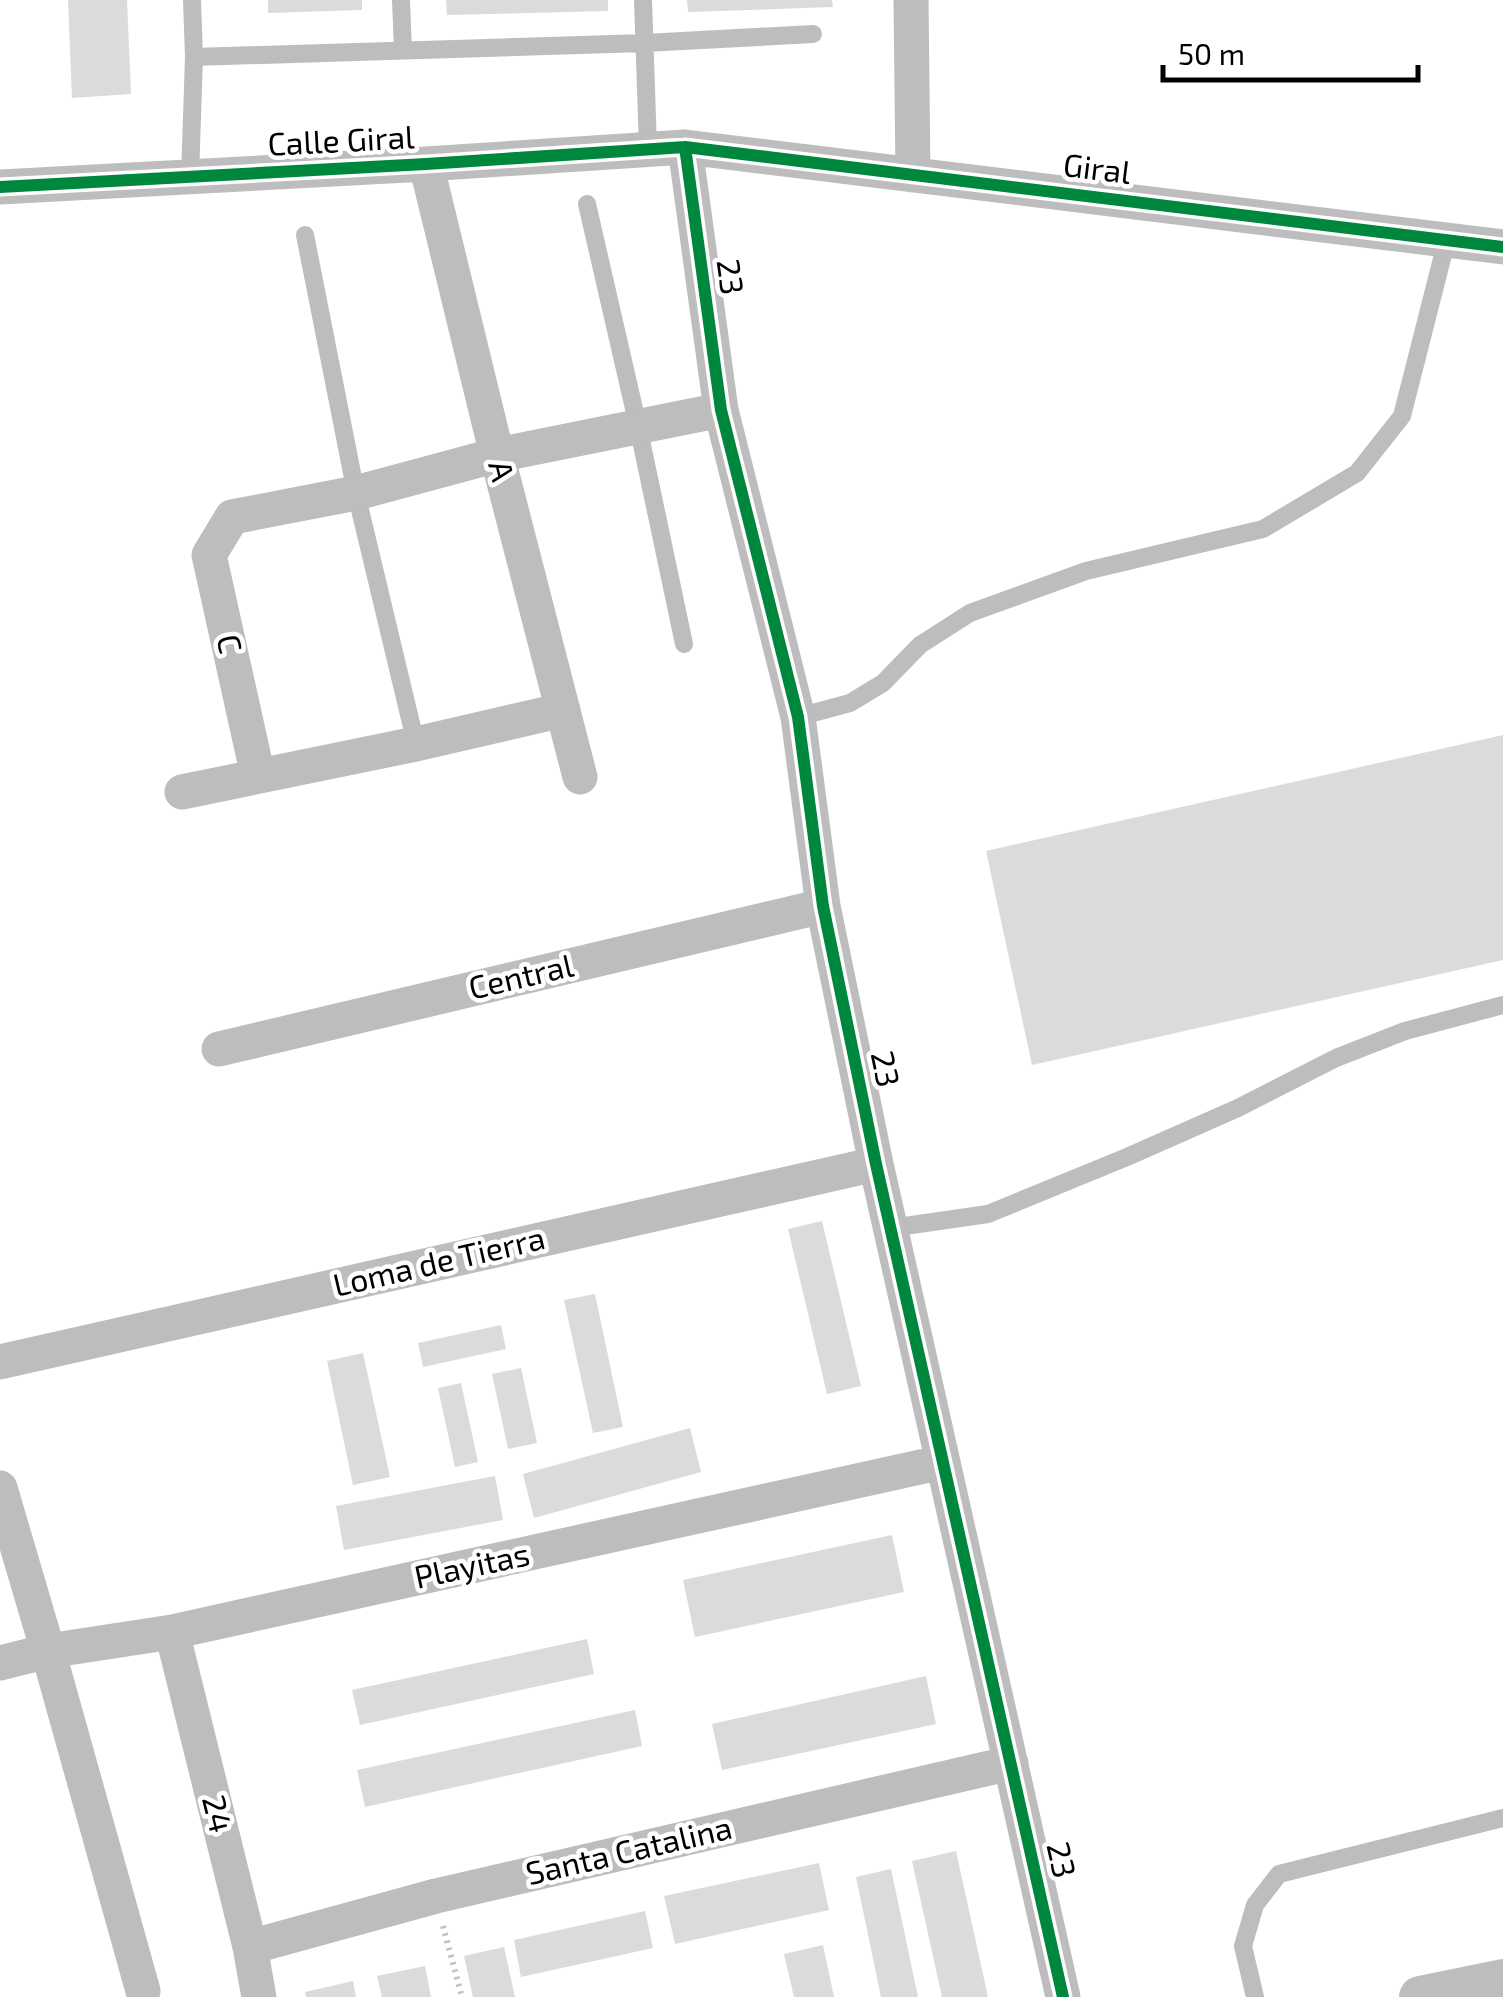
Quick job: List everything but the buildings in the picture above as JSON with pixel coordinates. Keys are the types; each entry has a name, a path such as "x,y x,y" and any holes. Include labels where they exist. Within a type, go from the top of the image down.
{"street":[{"path":"911,0 913,175"},
{"name":"Giral","path":"685,148 1503,246"},
{"name":"Calle Giral","path":"0,187 685,148"},
{"name":"23","path":"685,148 721,410 798,718 823,906 876,1164 1064,1997"},
{"name":"A","path":"426,164 580,778"},
{"path":"356,493 497,454 721,410"},
{"name":"C","path":"258,776 209,555 232,517 356,493"},
{"path":"182,792 563,710"},
{"name":"Central","path":"220,1049 823,906"},
{"name":"Loma de Tierra","path":"1,1361 876,1164"},
{"name":"Playitas","path":"0,1663 48,1651 172,1632 944,1462"},
{"path":"0,1488 143,1991"},
{"name":"24","path":"172,1632 250,1946 259,1997"},
{"name":"Santa Catalina","path":"250,1946 436,1896 1011,1763"},
{"path":"1420,1997 1503,1980"}],"lane":[{"path":"190,177 192,0"},
{"path":"401,0 403,50"},
{"path":"643,0 648,148"},
{"path":"194,57 813,34"},
{"path":"586,204 684,644"},
{"path":"305,235 356,493 416,744"},
{"path":"798,718 850,703 883,684 920,645 970,613 1086,571 1263,529 1357,473 1402,416 1447,239"},
{"path":"891,1228 988,1214 1238,1108 1336,1058 1406,1032 1503,1005"},
{"path":"1255,1997 1243,1946 1255,1905 1279,1874 1503,1818"}],"path":[{"path":"436,1896 462,1997"}],"cycle path":[{"path":"685,147 721,410 798,717 823,906 876,1164 1063,1997"},
{"path":"0,187 685,147 1503,247"}]}
